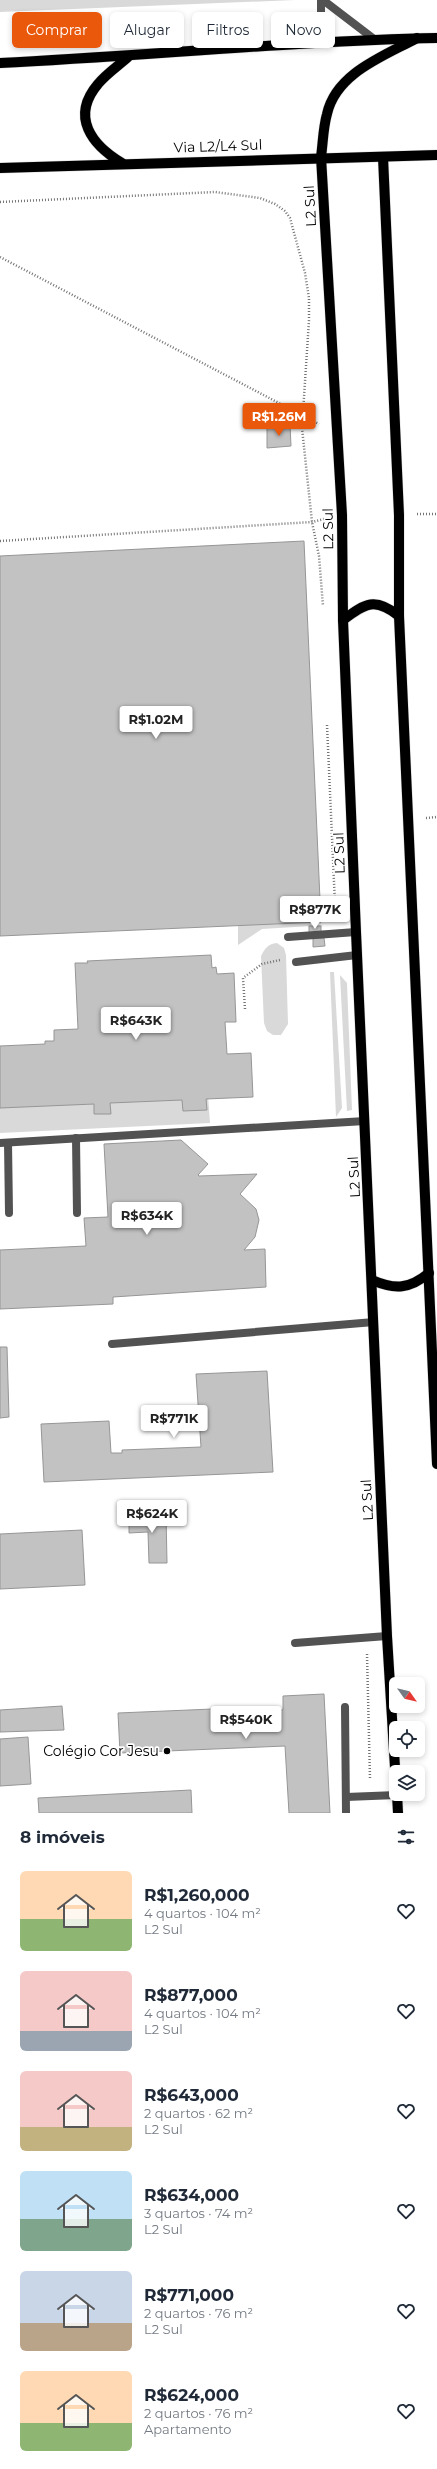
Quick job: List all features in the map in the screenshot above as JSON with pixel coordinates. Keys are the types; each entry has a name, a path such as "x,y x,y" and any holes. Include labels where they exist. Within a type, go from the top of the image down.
{"main road":[{"name":"L2 Sul","path":"394,1765 387,1636 356,932 343,620 342,515 321,157 327,112 341,86 356,72 417,38"},
{"path":"335,41 437,38"},
{"path":"0,62 128,57 271,45"},
{"path":"122,163 100,147 91,137 85,121 87,102 97,84 128,57"},
{"name":"Via L2/L4 Sul","path":"0,168 321,157 437,155"},
{"path":"383,156 399,515 399,616 430,1273 437,1464"},
{"path":"343,620 368,604 377,603 387,606 399,616"},
{"path":"372,1280 396,1288 408,1286 430,1273"},
{"name":"L2 Sul","path":"397,1801 398,1813"}],"lane":[{"path":"322,0 374,39"},
{"path":"321,12 322,0"},
{"path":"288,937 356,932"},
{"path":"296,962 358,955"},
{"path":"9,1212 4,1143 365,1121"},
{"path":"76,1138 77,1213"},
{"path":"112,1344 374,1322"},
{"path":"295,1643 387,1636"},
{"path":"345,1707 346,1813"},
{"path":"346,1797 389,1792"}],"path":[{"path":"0,202 216,192 260,198 285,211 290,218 303,266 309,298 310,320 302,416 312,522 319,556 323,611"},
{"path":"0,258 337,434"},
{"path":"0,541 312,522 342,515"},
{"path":"327,719 329,811 336,933"}],"shaded area":[{"path":"0,0 295,0 0,12"},
{"path":"310,921 311,926 262,929 238,945 238,925"},
{"path":"277,943 284,948 286,955 288,1024 281,1035 273,1035 267,1031 264,1023 261,956 267,947 271,944"},
{"path":"330,972 334,972 342,1108 336,1117"},
{"path":"340,975 347,983 352,1110 347,1111"},
{"path":"208,1095 210,1123 0,1133 0,1107"}],"building":[{"path":"290,425 291,446 267,448 267,427"},
{"path":"304,541 321,922 0,936 0,556"},
{"path":"309,926 321,926 321,933 309,933"},
{"path":"313,938 324,938 325,946 313,947"},
{"path":"211,955 212,968 216,967 217,974 234,973 236,1022 225,1022 227,1054 251,1053 253,1097 206,1099 207,1110 183,1111 182,1100 110,1103 111,1114 94,1114 94,1104 0,1108 0,1046 45,1044 45,1041 54,1041 54,1030 78,1029 75,963 88,963 87,961"},
{"path":"181,1140 208,1164 198,1175 199,1176 257,1174 240,1194 256,1209 259,1220 255,1237 244,1250 265,1249 266,1287 113,1297 113,1304 0,1309 0,1250 86,1246 84,1218 108,1217 104,1144"},
{"path":"0,1347 7,1347 9,1417 0,1418"},
{"path":"267,1371 273,1472 44,1482 41,1424 109,1421 111,1453 122,1453 122,1450 201,1447 196,1374"},
{"path":"166,1513 167,1563 149,1563 148,1532 129,1533 129,1514"},
{"path":"82,1530 85,1585 0,1589 0,1534"},
{"path":"324,1694 330,1813 289,1813 285,1746 120,1753 118,1713 260,1707 277,1707 277,1710 283,1710 283,1696"},
{"path":"62,1706 64,1730 0,1732 0,1710"},
{"path":"28,1737 31,1784 0,1786 0,1739"},
{"path":"191,1790 192,1813 39,1813 38,1798"}],"place":[{"name":"Colégio Cor Jesu","path":"167,1751"}]}
